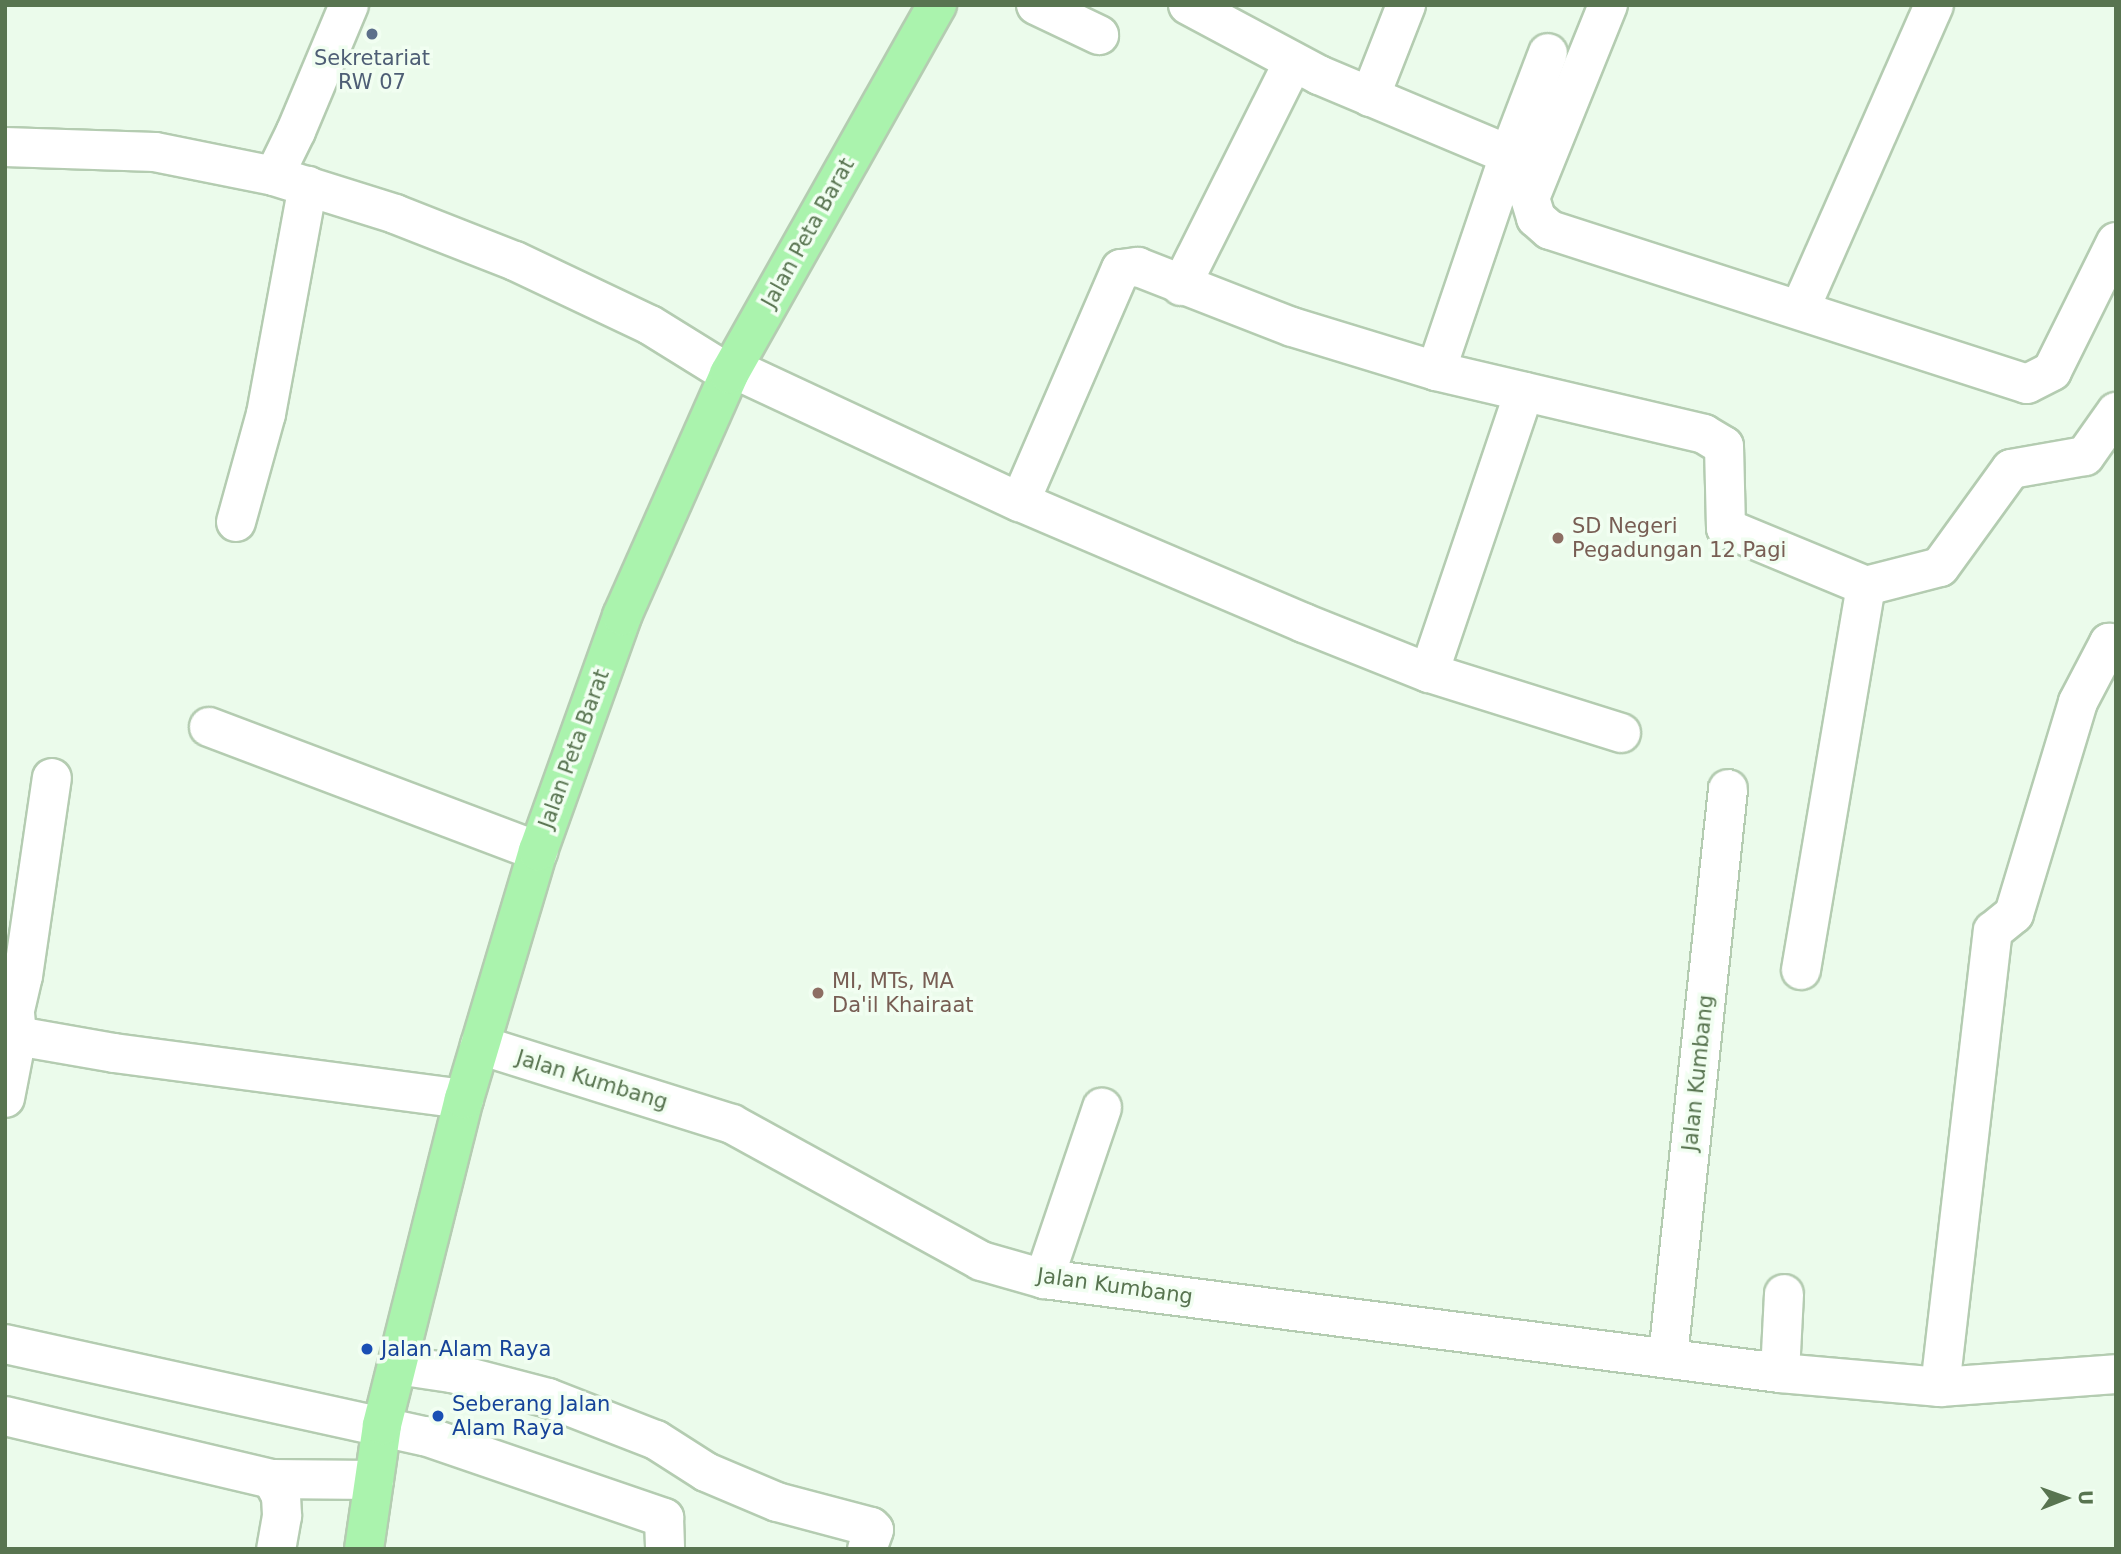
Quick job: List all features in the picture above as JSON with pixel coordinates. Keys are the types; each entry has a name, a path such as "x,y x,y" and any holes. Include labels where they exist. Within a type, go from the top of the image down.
{"main road":[{"name":"Jalan Peta Barat","path":"364,1549 382,1424 464,1099 538,851 622,616 731,371 937,5"}],"street":[{"path":"236,522 266,414 296,131 349,5"},
{"path":"1036,5 1099,35"},
{"path":"1188,5 1293,62 1509,156"},
{"path":"1370,97 1406,5"},
{"path":"1608,5 1530,198 1536,218 1550,230 2027,384 2053,370 2116,242"},
{"path":"1800,309 1934,5"},
{"path":"1436,371 1509,156 1548,53"},
{"path":"1181,286 1293,62"},
{"path":"5,147 155,152 291,181 395,214 515,261 650,325 731,371 1020,502 1304,624 1429,673 1621,733"},
{"path":"1020,502 1121,269 1138,267 1292,327 1436,371 1704,434 1724,446 1726,527 1866,586 1940,567 2011,469 2085,456 2111,419"},
{"path":"1429,673 1524,393"},
{"path":"1801,970 1866,586"},
{"path":"1940,1387 1993,931 2014,914 2078,702 2109,643 2116,644"},
{"path":"209,727 514,845 538,851"},
{"path":"5,1098 12,1017 29,937 52,778"},
{"name":"Jalan Kumbang","path":"1668,1357 1728,789"},
{"path":"12,1017 114,1053 464,1099"},
{"name":"Jalan Kumbang","path":"481,1045 732,1124 981,1261 1044,1279 1780,1373 1940,1387 2116,1374"},
{"path":"1044,1279 1102,1108"},
{"path":"1780,1373 1784,1294"},
{"path":"5,1344 382,1424 664,1518 665,1549"},
{"path":"397,1365 452,1373 548,1398 656,1440 706,1472 777,1502 871,1527 874,1530 867,1549"},
{"path":"5,1416 272,1479 374,1480"},
{"path":"272,1479 281,1496 282,1516 276,1549"}],"place":[{"name":"Sekretariat RW 07","path":"372,34"},
{"name":"SD Negeri Pegadungan 12 Pagi","path":"1558,538"},
{"name":"MI, MTs, MA Da'il Khairaat","path":"818,993"},
{"name":"Jalan Alam Raya","path":"367,1349"},
{"name":"Seberang Jalan Alam Raya","path":"438,1416"}]}
